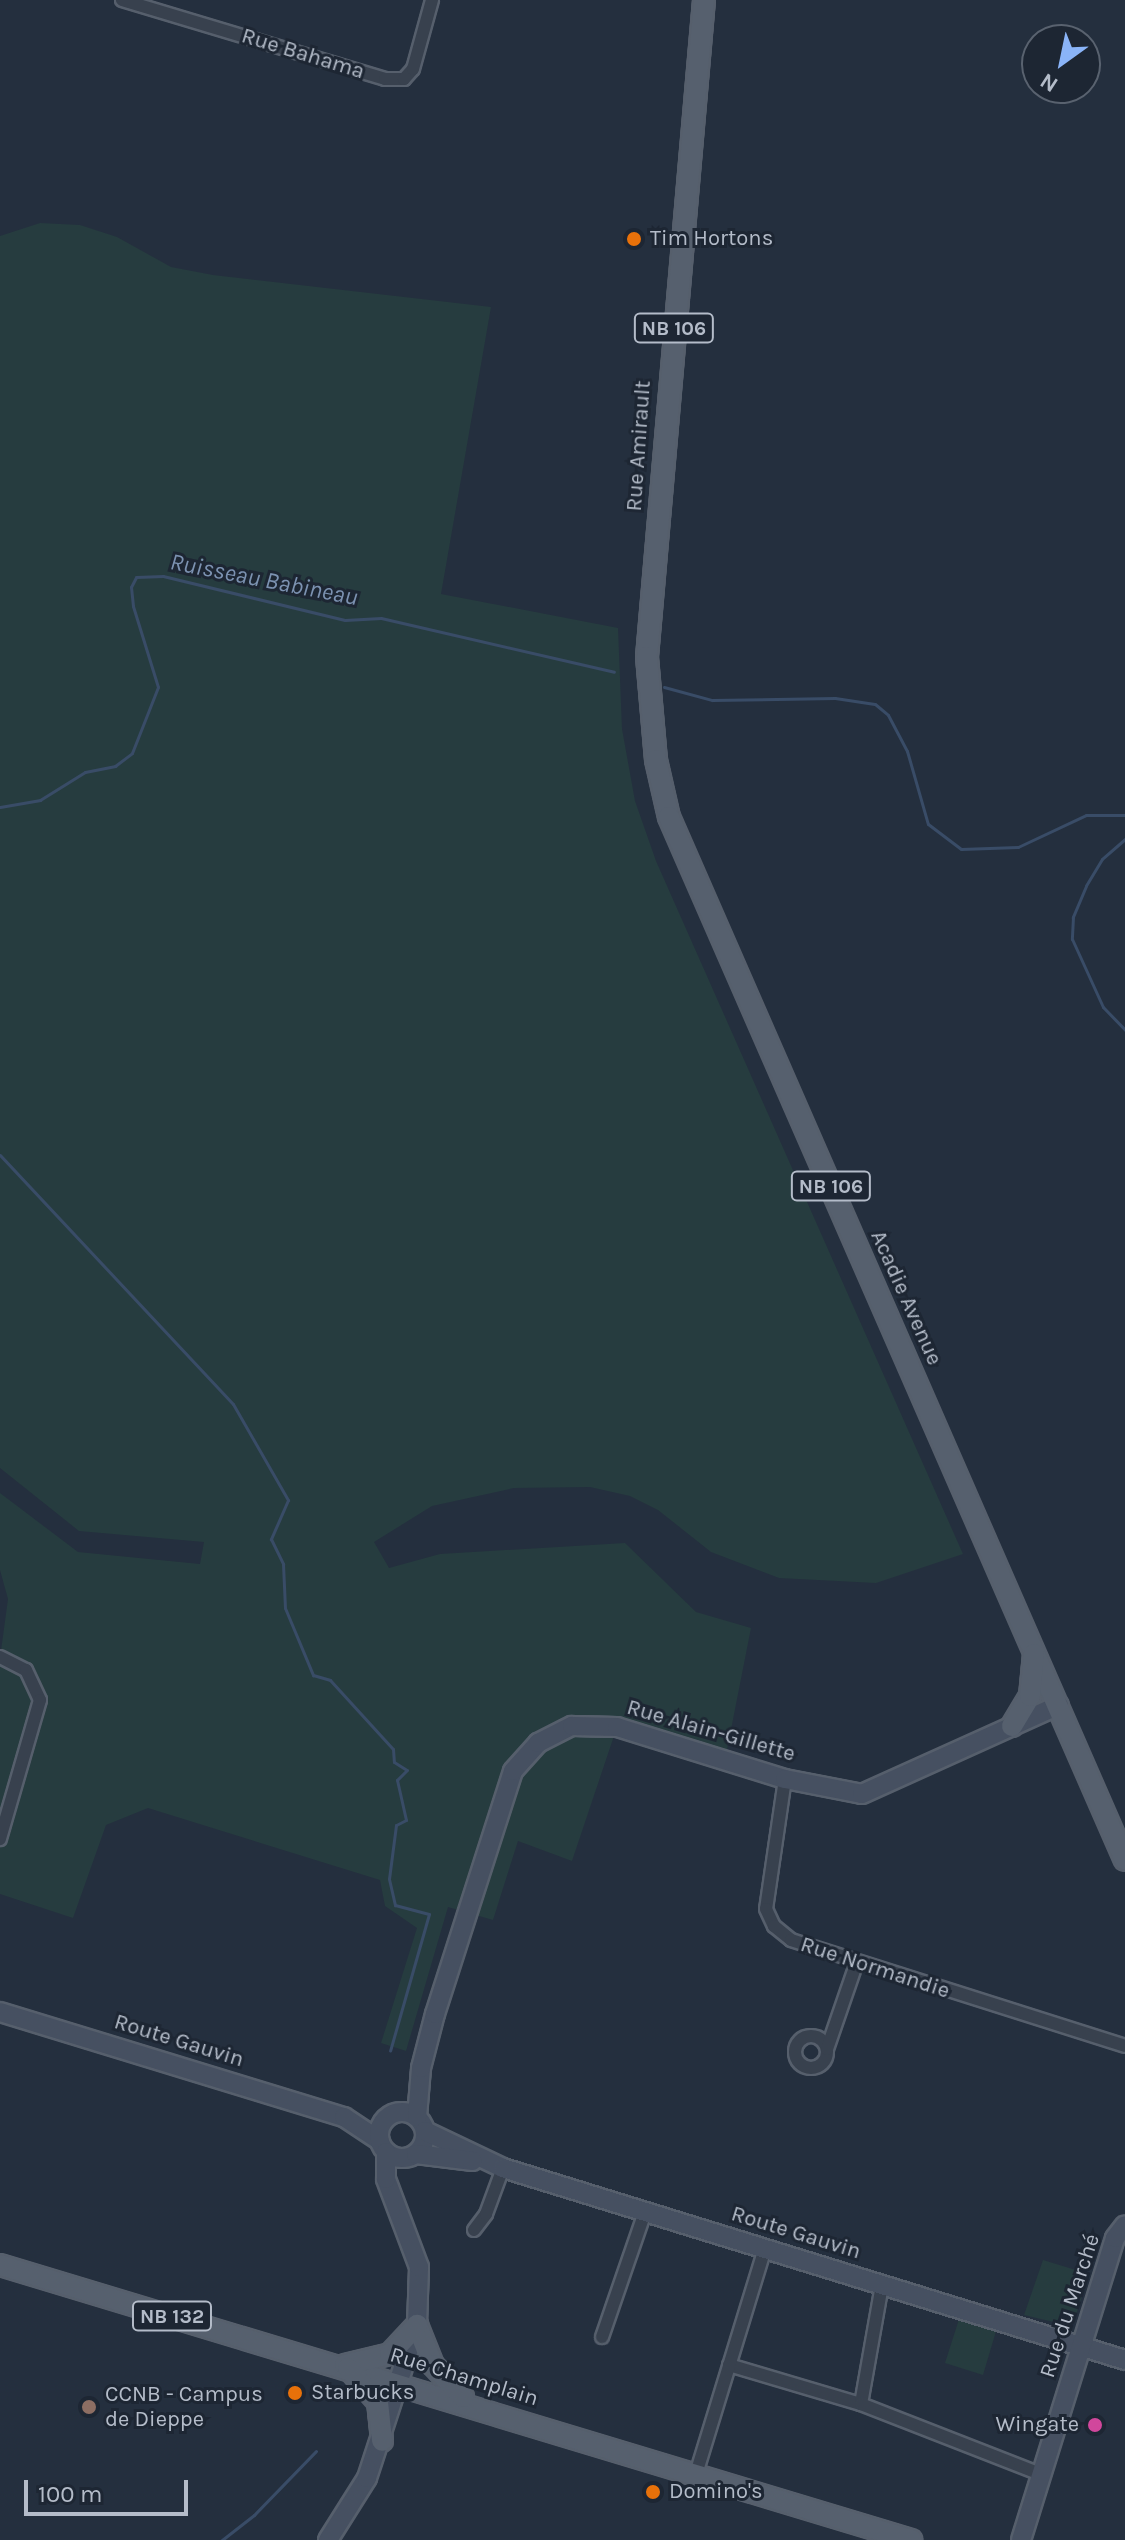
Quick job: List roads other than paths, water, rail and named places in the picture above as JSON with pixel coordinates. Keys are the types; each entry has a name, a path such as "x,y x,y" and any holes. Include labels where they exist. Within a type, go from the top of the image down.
{"main road":[{"path":"685,0 701,29"},
{"name":"Rue Amirault","path":"647,657 704,0"},
{"name":"Acadie Avenue","path":"647,657 655,754 669,817 1125,1860"},
{"path":"1012,1726 1030,1696 1034,1650"},
{"name":"Rue Champlain","path":"0,2265 345,2365 911,2540"},
{"path":"382,2441 378,2402 345,2365 390,2354 417,2325 449,2387 476,2406"}],"street":[{"name":"Rue Bahama","path":"122,0 385,79 404,79 413,69 432,0"},
{"path":"0,1657 26,1670 40,1700 0,1839"},
{"name":"Rue Alain-Gillette","path":"383,2146 390,2115 421,2068 513,1771 538,1743 572,1726 617,1727 785,1779 862,1794 1059,1705"},
{"name":"Rue Normandie","path":"785,1779 766,1909 774,1926 791,1940 1125,2046"},
{"path":"827,2049 857,1962"},
{"name":"Route Gauvin","path":"0,2012 344,2117 390,2115 421,2124 500,2166 1125,2360"},
{"name":"Rue Alain-Gillette","path":"393,2191 412,2156 421,2124 421,2068"},
{"name":"Route Gauvin","path":"344,2117 383,2146 412,2156 500,2166"},
{"path":"328,2540 367,2478 402,2383 417,2325 419,2267 386,2179 383,2146"},
{"path":"474,2230 486,2214 500,2166"},
{"path":"602,2337 645,2212"},
{"name":"Rue du Marché","path":"1021,2540 1115,2238 1125,2225"},
{"path":"696,2474 765,2249"},
{"path":"861,2404 882,2285"},
{"path":"729,2365 861,2404 1041,2474"}],"waterway":[{"name":"Ruisseau Babineau","path":"0,807 40,800 85,772 115,766 132,753 158,687 133,606 131,587 136,577 163,576 345,620 381,618 614,672"},
{"name":"Ruisseau Babineau","path":"664,687 712,700 835,698 875,704 888,715 907,751 928,824 961,849 1018,847 1086,815 1125,815"},
{"name":"Ruisseau Babineau","path":"1125,839 1102,859 1086,886 1073,917 1072,939 1103,1007 1125,1030"},
{"path":"0,1155 233,1404 288,1500 271,1539 283,1564 285,1608 313,1675 330,1680 393,1749 394,1762 407,1770 397,1780 406,1820 396,1825 389,1879 395,1905 429,1914 390,2051"},
{"path":"222,2540 254,2515 316,2451"}],"place":[{"name":"Tim Hortons","path":"634,239"},
{"name":"Starbucks","path":"295,2393"},
{"name":"CCNB - Campus de Dieppe","path":"89,2407"},
{"name":"Wingate","path":"1095,2425"},
{"name":"Domino's","path":"653,2492"}]}
